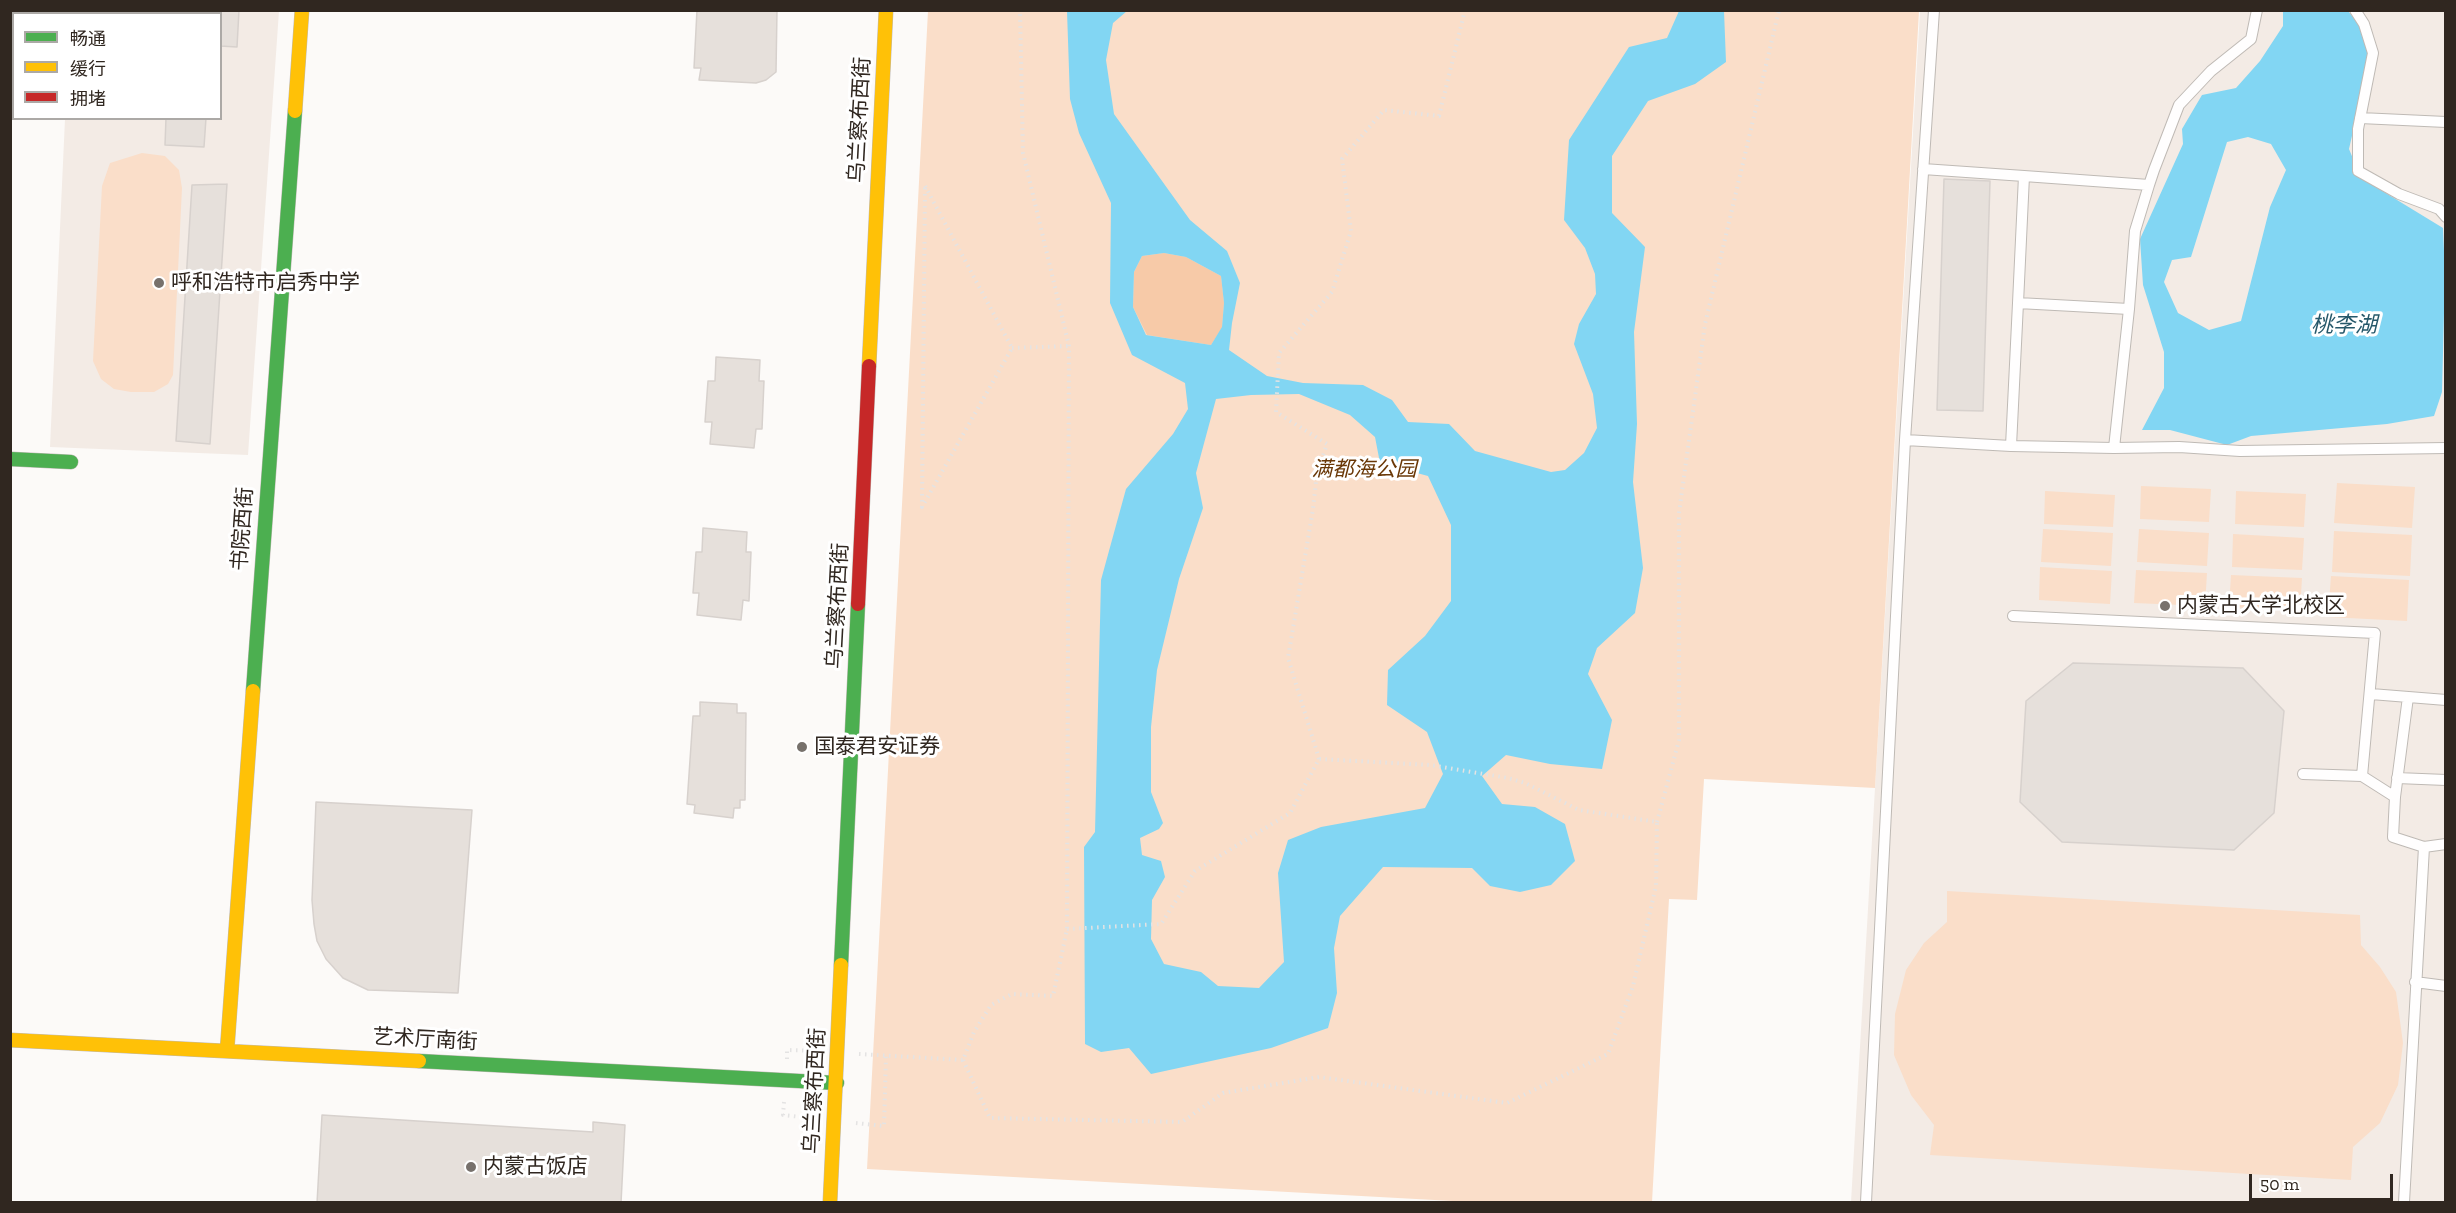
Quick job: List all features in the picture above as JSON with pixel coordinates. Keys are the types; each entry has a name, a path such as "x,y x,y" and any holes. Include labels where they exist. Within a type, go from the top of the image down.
{"street":[{"name":"书院西街","path":"227,1051 302,10"},
{"name":"乌兰察布西街","path":"830,1203 886,10"},
{"path":"10,459 71,462"},
{"name":"艺术厅南街","path":"10,1040 837,1083"}],"lane":[{"path":"1866,1203 1905,441 1934,10"},
{"path":"2114,448 2135,231 2149,185 2179,105 2211,70 2251,39 2257,10"},
{"path":"2355,10 2364,24 2373,53 2360,118 2358,171 2399,194 2439,209 2445,217"},
{"path":"2360,118 2445,122"},
{"path":"1923,169 2149,185"},
{"path":"2011,446 2024,176"},
{"path":"2018,303 2129,309"},
{"path":"1905,441 2011,446 2180,447 2240,451 2445,448"},
{"path":"2013,616 2375,633 2362,777"},
{"path":"2371,694 2445,700"},
{"path":"2408,697 2397,778 2393,837 2424,847 2445,844"},
{"path":"2303,774 2362,777 2395,797"},
{"path":"2397,778 2445,780"},
{"path":"2404,1203 2424,847"},
{"path":"2415,982 2445,986"}],"path":[{"path":"1020,10 1023,153 1069,346 1067,929 1053,996 1012,994 991,1005 974,1032 963,1060 990,1118 1182,1122 1223,1093 1319,1077 1508,1103 1608,1054 1633,986 1656,886 1657,822 1679,740 1679,513 1705,324 1779,10"},
{"path":"1067,929 1161,924 1195,871 1290,813 1319,759 1288,658 1317,472 1327,444 1276,412 1279,352 1332,292 1351,231 1342,159 1384,110 1439,116 1465,10"},
{"path":"925,186 968,267 1012,348 922,507 925,186"},
{"path":"1012,348 1069,346"},
{"path":"1319,759 1430,765 1508,778 1525,783 1579,810 1657,822"},
{"path":"886,1056 963,1060"}],"shaded area":[{"name":"呼和浩特市启秀中学","path":"279,11 248,455 50,447 65,120 222,120 222,12 179,12"},
{"name":"内蒙古大学北校区","path":"1920,11 2445,11 2445,1202 1851,1202"},
{"path":"1164,253 1186,257 1221,276 1224,303 1222,328 1211,345 1147,335 1133,307 1134,272 1142,256"}],"green space":[{"name":"满都海公园","path":"928,11 1919,11 1875,788 1704,779 1697,900 1669,899 1652,1202 1471,1202 867,1169"},
{"path":"142,153 165,156 179,170 182,188 173,375 168,384 154,392 114,389 101,379 93,361 102,186 110,163"},
{"path":"2337,483 2415,487 2412,528 2334,523"},
{"path":"2141,486 2211,489 2209,522 2140,519"},
{"path":"2045,491 2115,495 2113,527 2044,524"},
{"path":"2236,491 2306,494 2304,527 2235,524"},
{"path":"2043,529 2113,533 2111,566 2041,562"},
{"path":"2139,529 2209,533 2207,566 2137,562"},
{"path":"2334,531 2412,535 2410,576 2332,572"},
{"path":"2233,534 2304,538 2302,570 2232,567"},
{"path":"2040,567 2112,571 2110,604 2039,600"},
{"path":"2136,570 2207,573 2205,606 2134,603"},
{"path":"2231,575 2302,578 2300,611 2229,607"},
{"path":"2331,576 2409,580 2407,621 2328,617"},
{"path":"1947,891 2360,915 2361,945 2380,967 2396,992 2403,1043 2398,1085 2380,1123 2353,1147 2351,1180 1930,1155 1934,1125 1911,1095 1894,1055 1895,1014 1906,970 1924,943 1947,922"}],"water":[{"path":"1067,11 1127,11 1113,23 1106,60 1114,114 1190,220 1227,251 1240,283 1229,350 1267,376 1303,383 1363,385 1392,400 1408,422 1449,424 1475,451 1551,472 1565,470 1584,453 1597,428 1593,394 1574,344 1579,324 1596,294 1595,274 1585,248 1564,220 1569,140 1629,47 1667,38 1679,11 1724,11 1726,62 1695,84 1648,101 1612,156 1612,213 1645,247 1634,332 1637,424 1633,482 1643,568 1635,613 1597,648 1588,674 1612,720 1602,769 1550,764 1506,755 1482,776 1502,804 1535,807 1565,824 1575,861 1551,885 1520,892 1490,886 1472,868 1383,867 1340,916 1334,948 1337,993 1328,1028 1271,1048 1151,1074 1129,1048 1101,1052 1085,1044 1084,847 1095,832 1101,580 1126,489 1173,434 1188,409 1185,383 1132,355 1110,303 1111,203 1079,133 1070,99","holes":["1164,253 1186,257 1221,276 1224,303 1222,327 1211,345 1146,335 1133,307 1134,272 1142,256","1299,394 1350,415 1375,437 1380,463 1428,476 1451,525 1451,601 1425,636 1388,670 1387,705 1427,732 1443,774 1425,808 1321,827 1288,840 1278,873 1284,962 1259,988 1218,986 1201,972 1164,964 1151,939 1152,900 1165,877 1161,861 1142,855 1140,838 1159,829 1163,823 1151,792 1151,727 1157,670 1179,579 1203,508 1196,473 1216,399 1251,395"]},
{"name":"桃李湖","path":"2283,11 2348,11 2362,28 2369,61 2349,149 2361,178 2443,228 2445,274 2442,392 2434,416 2387,424 2251,436 2227,445 2170,430 2142,430 2164,388 2164,352 2143,285 2140,239 2183,144 2182,129 2202,95 2236,88 2260,61 2283,26","holes":["2248,137 2271,144 2286,170 2270,207 2241,321 2209,330 2178,313 2164,282 2172,260 2191,257 2227,142"]}],"building":[{"path":"220,10 239,10 237,47 222,46 222,12"},
{"path":"697,10 777,10 776,72 766,80 756,83 699,80 701,68 694,68"},
{"path":"166,120 206,120 204,147 165,145"},
{"path":"1944,179 1990,181 1983,411 1937,410"},
{"path":"227,184 210,444 176,441 192,185"},
{"path":"716,357 760,360 759,381 764,381 762,429 756,429 754,448 710,444 712,422 705,422 708,381 715,381"},
{"path":"703,528 747,532 746,552 751,552 749,601 743,600 741,620 697,615 699,593 693,593 696,552 702,552"},
{"path":"2073,663 2243,668 2284,711 2274,813 2234,850 2062,842 2020,802 2026,701"},
{"path":"700,702 737,704 737,713 746,713 745,800 740,800 740,808 734,808 733,818 694,813 695,805 687,804 693,716 700,716"},
{"path":"316,802 472,810 458,993 368,990 343,978 326,959 317,941 312,900"},
{"name":"内蒙古饭店","path":"322,1115 593,1132 593,1122 625,1125 621,1203 317,1203"}],"traffic: fast":[{"path":"253,691 295,111"},
{"path":"10,459 71,462"},
{"path":"841,965 858,604"},
{"path":"419,1061 837,1083"}],"traffic: slow":[{"path":"295,111 302,10"},
{"path":"869,366 886,10"},
{"path":"227,1051 253,691"},
{"path":"830,1202 841,965"},
{"path":"10,1040 419,1061"}],"traffic: jam":[{"path":"858,604 869,366"}],"place":[{"name":"呼和浩特市启秀中学","path":"159,283"},
{"name":"内蒙古大学北校区","path":"2165,606"},
{"name":"国泰君安证券","path":"802,747"},
{"name":"内蒙古饭店","path":"471,1167"}]}
